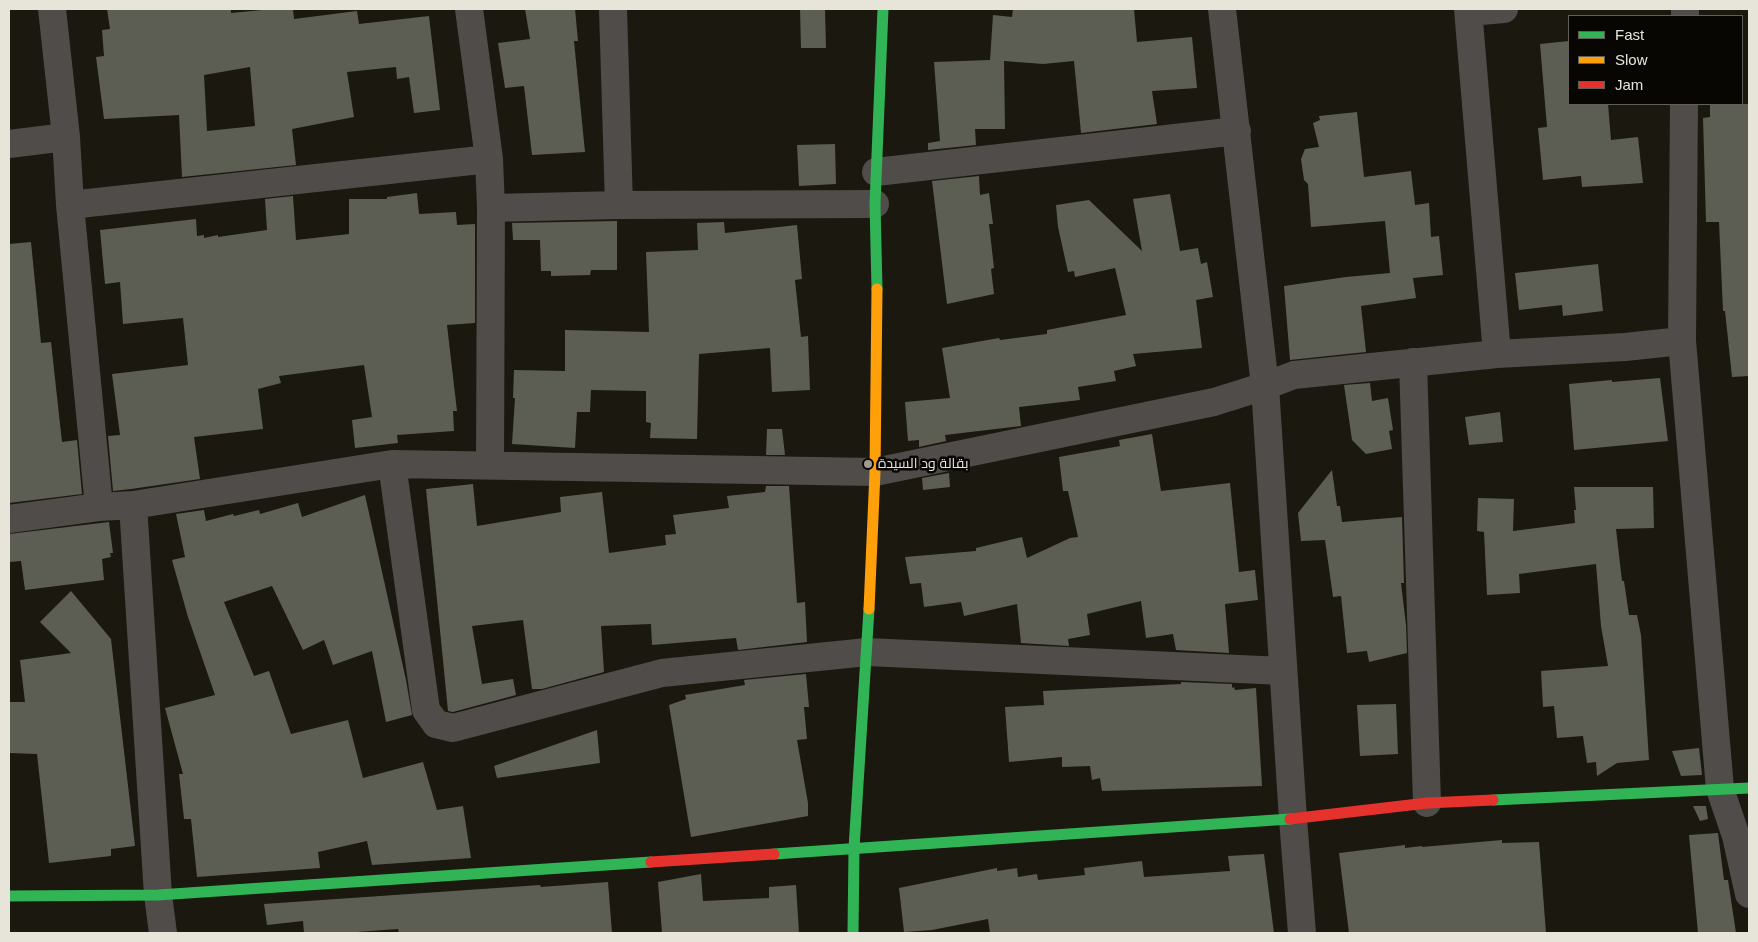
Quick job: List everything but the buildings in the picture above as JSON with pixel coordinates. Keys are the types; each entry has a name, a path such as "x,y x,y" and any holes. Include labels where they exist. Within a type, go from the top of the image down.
{"street":[{"path":"52,9 66,137 70,206 99,507"},
{"path":"469,9 489,159 490,465"},
{"path":"613,9 619,205"},
{"path":"853,933 854,848 867,652 875,472 877,274 875,204 883,9"},
{"path":"1222,9 1265,386 1302,933"},
{"path":"1497,354 1469,11 1504,9"},
{"path":"1684,105 1682,342 1720,788 1736,836 1749,894"},
{"path":"876,172 1237,131"},
{"path":"9,144 66,137"},
{"path":"70,206 489,159"},
{"path":"490,208 619,205 875,204"},
{"path":"9,519 99,507 133,505 392,464 875,472 1214,402 1294,375 1497,354 1682,342"},
{"path":"1413,362 1427,803"},
{"path":"392,464 426,710 436,724 452,728 662,673 867,652 1284,671"},
{"path":"133,505 162,933"},
{"path":"9,896 158,895 1293,819 1427,803 1749,788"}],"traffic: fast":[{"path":"877,289 875,204 883,9"},
{"path":"853,933 854,848 869,609"},
{"path":"1493,800 1749,788"},
{"path":"774,854 1290,819"},
{"path":"9,896 158,895 651,862"}],"traffic: slow":[{"path":"869,609 875,472 877,289"}],"traffic: jam":[{"path":"1290,819 1427,803 1493,800"},
{"path":"651,862 774,854"}],"place":[{"name":"بقالة ود السيدة","path":"868,464"}]}
